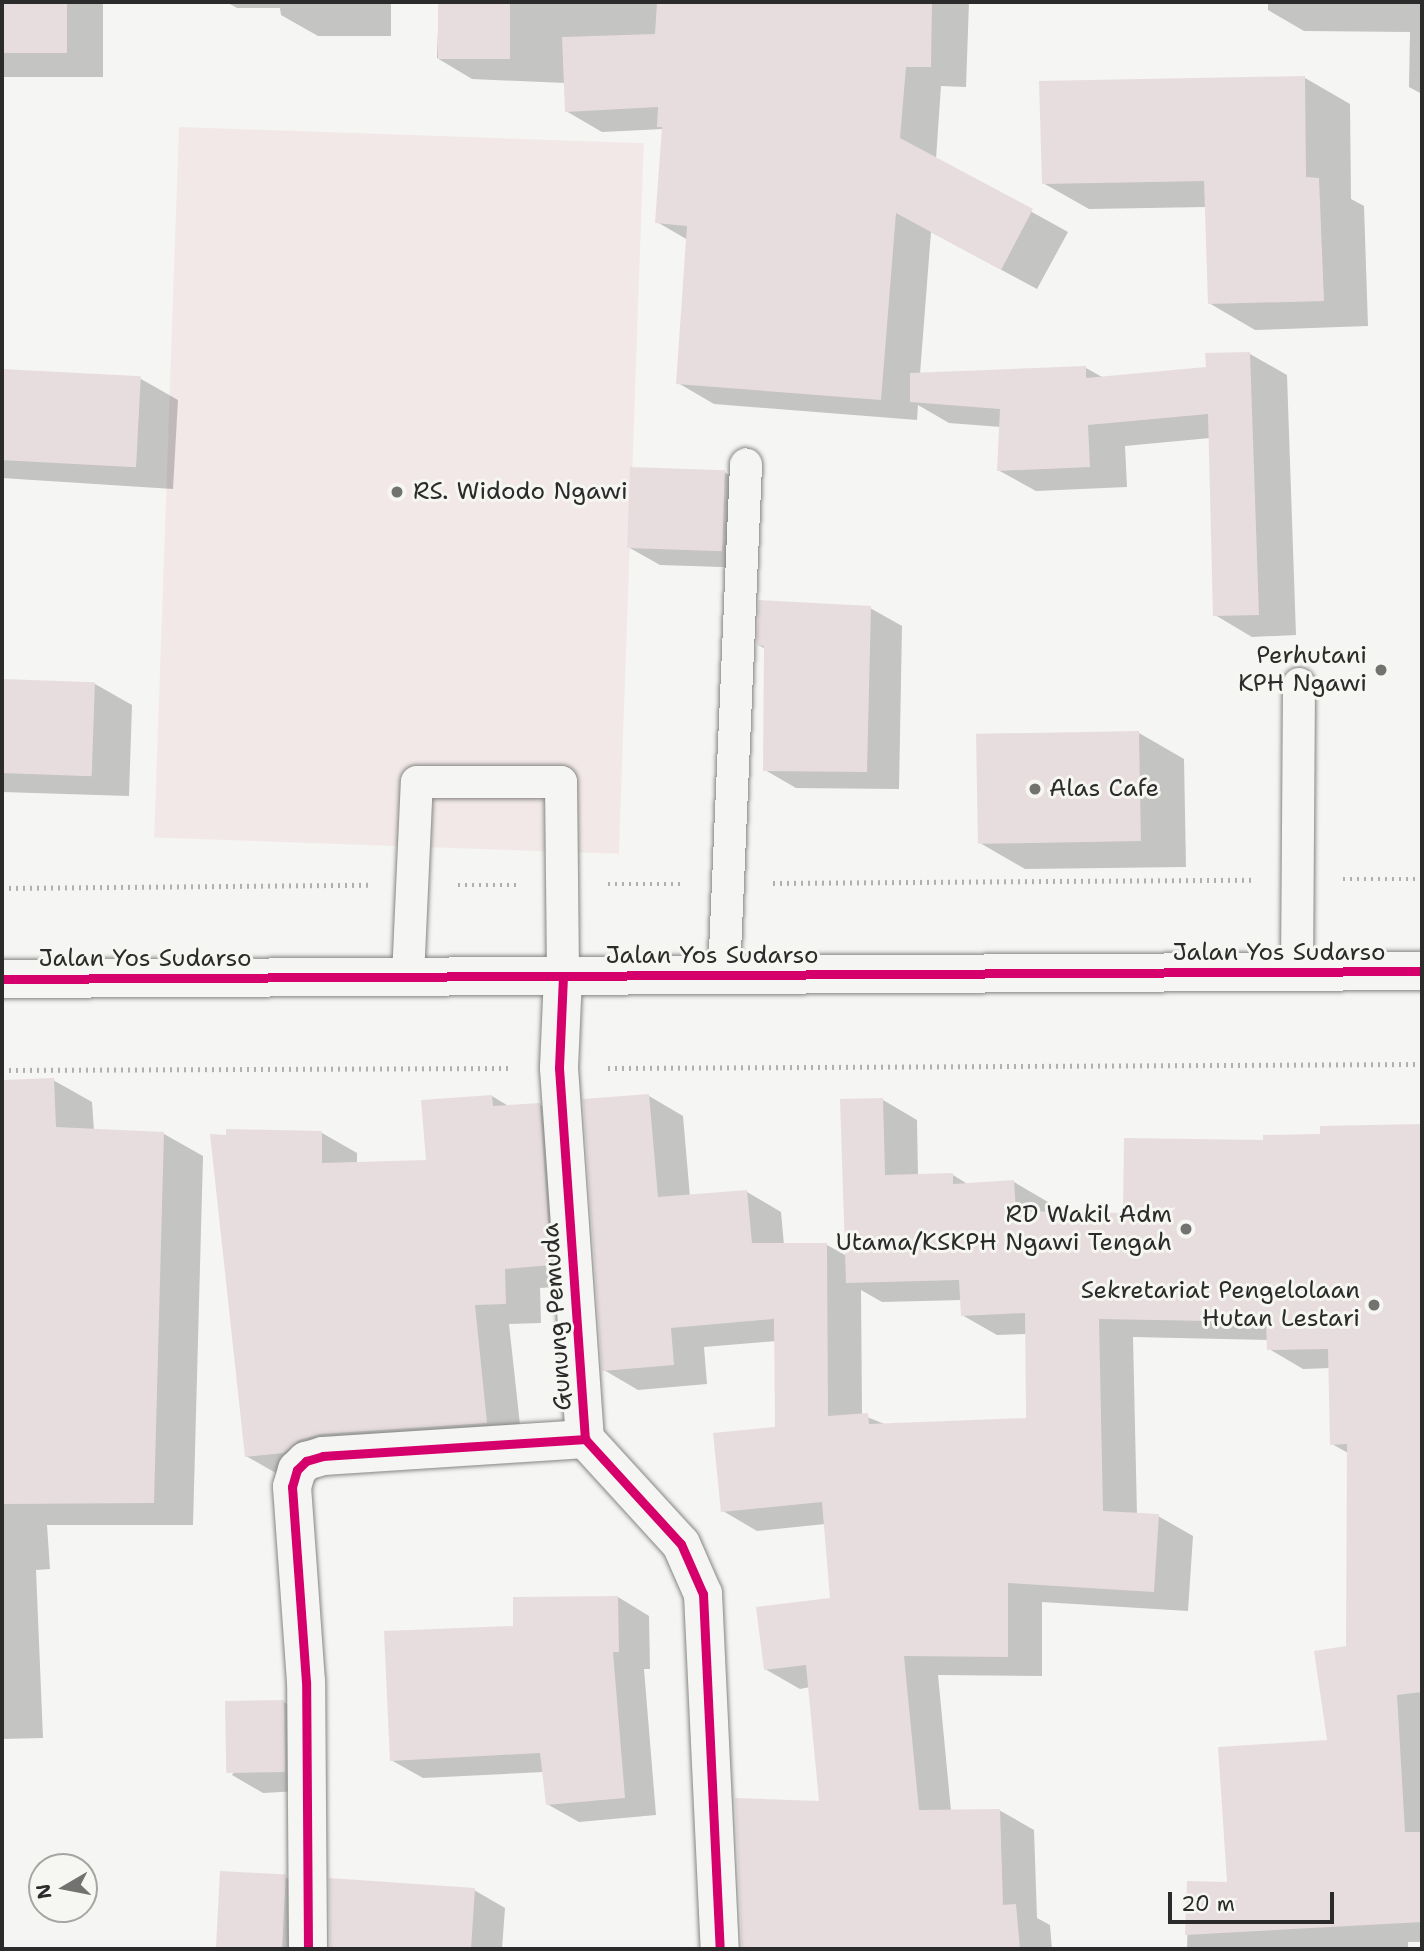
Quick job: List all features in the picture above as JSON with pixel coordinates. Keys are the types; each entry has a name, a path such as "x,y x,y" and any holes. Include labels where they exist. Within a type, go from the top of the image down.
{"street":[{"name":"Jalan Yos Sudarso","path":"2,979 1422,971"},
{"name":"Gunung Pemuda","path":"563,976 559,1068 585,1439 681,1544 703,1594 720,1949"},
{"path":"308,1949 306,1682 292,1488 297,1470 306,1461 323,1456 585,1439"}],"lane":[{"path":"724,975 746,464"},
{"path":"1297,972 1299,684"},
{"path":"408,977 417,782 561,782 563,976"}],"path":[{"path":"599,1068 1422,1064"},
{"path":"2,1070 527,1068"}],"shaded area":[{"name":"RS. Widodo Ngawi","path":"179,127 644,143 619,854 154,838"}],"building":[{"path":"2,2 67,2 67,53 2,53"},
{"path":"438,2 510,2 510,59 438,59"},
{"path":"657,2 932,2 931,67 906,67 900,138 1033,209 1001,270 896,213 881,400 676,384 687,226 655,223 662,127 657,127 658,107 565,112 562,37 655,34"},
{"path":"1305,76 1306,177 1319,178 1324,301 1208,304 1204,181 1042,184 1039,81"},
{"path":"1250,352 1259,615 1213,616 1208,414 1088,425 1090,467 997,471 1000,409 910,402 910,373 1086,366 1086,378 1206,367 1205,353"},
{"path":"2,369 141,376 136,467 2,460"},
{"path":"630,467 725,470 722,551 627,548"},
{"path":"759,600 871,606 867,772 763,771 764,646 757,645"},
{"path":"2,679 95,682 92,776 2,773"},
{"path":"1139,731 1141,841 978,844 976,734"},
{"path":"54,1078 56,1127 164,1132 154,1503 2,1504 2,1080"},
{"path":"649,1094 658,1197 747,1190 752,1243 827,1243 828,1416 868,1413 869,1424 1026,1418 1025,1313 961,1316 959,1280 846,1283 840,1099 883,1098 885,1175 953,1173 953,1184 1014,1180 1016,1211 1123,1213 1124,1138 1263,1140 1263,1135 1320,1134 1320,1126 1422,1124 1422,1692 1397,1695 1405,1832 1422,1832 1422,1922 1185,1935 1187,1881 1227,1882 1218,1747 1327,1740 1314,1651 1346,1646 1347,1444 1330,1445 1328,1349 1267,1350 1266,1322 1099,1319 1103,1511 1159,1514 1154,1592 1008,1583 1008,1657 904,1656 919,1810 1000,1809 1003,1905 1016,1904 1020,1949 742,1949 735,1798 819,1801 806,1665 764,1670 756,1607 830,1598 822,1502 721,1512 713,1433 775,1427 774,1319 671,1328 674,1365 602,1371 583,1099"},
{"path":"492,1095 493,1106 540,1103 551,1265 505,1269 506,1304 475,1305 487,1423 321,1434 299,1440 284,1453 245,1457 210,1134 226,1135 226,1129 322,1131 322,1163 426,1160 421,1100"},
{"path":"618,1596 619,1652 613,1652 625,1798 546,1805 540,1753 390,1761 384,1631 513,1626 513,1597"},
{"path":"284,1700 285,1772 226,1773 225,1701"},
{"path":"220,1871 286,1874 282,1949 216,1949"},
{"path":"329,1878 475,1888 471,1949 330,1949"}],"cycle path":[{"path":"2,979 1422,971"},
{"path":"563,976 559,1068 585,1439 681,1544 703,1594 720,1949"},
{"path":"308,1949 306,1682 292,1487 297,1470 306,1461 323,1456 585,1439"}],"place":[{"name":"RS. Widodo Ngawi","path":"397,492"},
{"name":"Perhutani KPH Ngawi","path":"1381,670"},
{"name":"Alas Cafe","path":"1035,789"},
{"name":"RD Wakil Adm Utama/KSKPH Ngawi Tengah","path":"1186,1229"},
{"name":"Sekretariat Pengelolaan Hutan Lestari","path":"1374,1305"}]}
